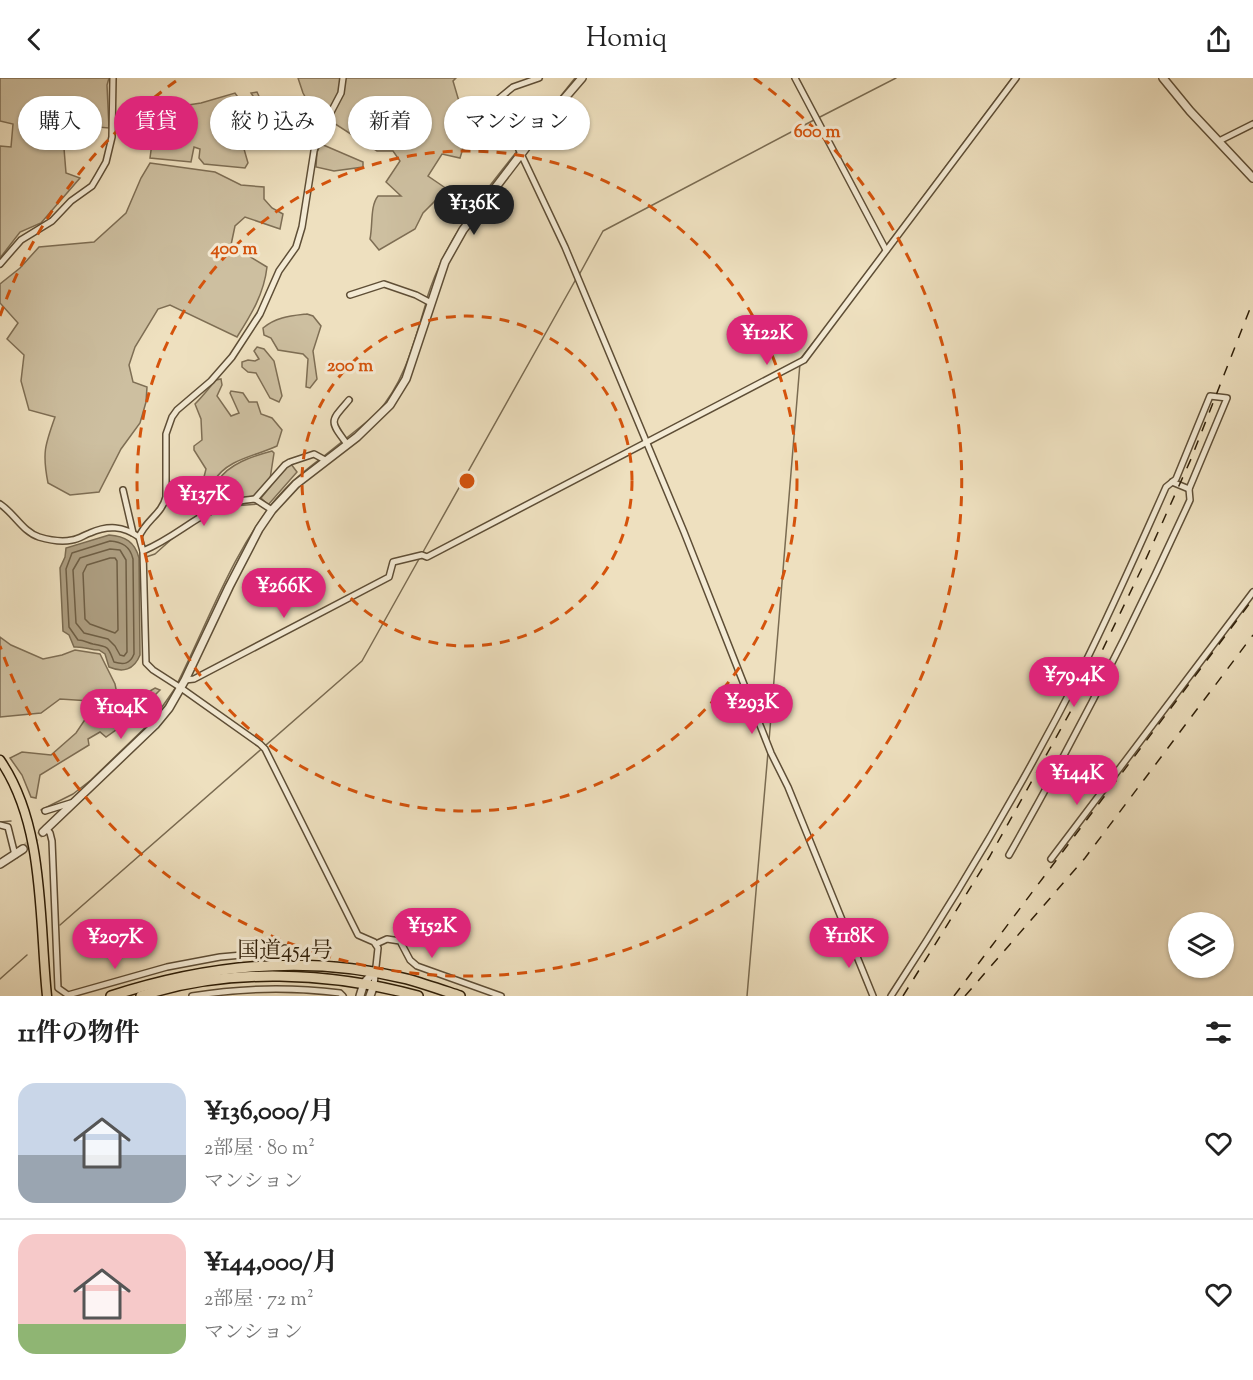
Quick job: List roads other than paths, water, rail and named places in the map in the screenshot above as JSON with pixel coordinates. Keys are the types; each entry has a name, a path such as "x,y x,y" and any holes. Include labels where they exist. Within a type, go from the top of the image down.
{"highway":[{"name":"国道454号","path":"111,996 199,973 291,965 374,972 460,996"},
{"name":"国道454号","path":"141,996 184,984 231,978 291,978 364,983 418,996"}],"main road":[{"path":"0,760 19,796 31,835 47,996"}],"street":[{"path":"0,264 21,240 52,220 71,201 92,186 106,162 112,137 112,78"},
{"path":"136,535 164,505 166,434 172,417 211,381 232,357 260,314 279,271 296,247 302,227 314,151 341,93 343,78"},
{"path":"539,78 513,87 496,101 565,246 720,620 771,753 788,787 873,996"},
{"path":"291,965 289,950 285,948 276,952 220,957 167,967 68,995 58,988 52,842 50,833 44,830 155,725 169,708 185,680 250,544 272,510 296,484 380,416 399,392 406,379 445,262 463,230 557,107 582,78"},
{"path":"795,78 886,250"},
{"path":"185,680 194,679 389,577 393,562 422,555 427,557 804,361 1016,78"},
{"path":"1164,78 1253,178"},
{"path":"1219,141 1253,124"},
{"path":"350,295 384,284 431,303"},
{"path":"891,996 982,851 1082,669 1166,487 1176,479 1210,396 1227,398 1189,489 1190,500 1154,580 1062,762 1009,855"},
{"path":"347,444 333,422 349,400"},
{"path":"143,551 212,509 255,499 290,462 314,454 325,460"},
{"path":"1172,483 1189,489"},
{"path":"123,490 143,551 146,663 265,749 358,935 376,944 379,952 370,996"},
{"path":"255,499 272,510"},
{"path":"0,504 12,513 24,528 41,538 68,541 98,530 111,528 123,528 136,535"},
{"path":"1051,859 1253,591"},
{"path":"45,811 74,802"},
{"path":"0,825 8,827 15,855"},
{"path":"0,864 23,849"},
{"path":"376,944 387,939 399,941 417,966 501,996"},
{"path":"360,996 364,983 374,972"},
{"path":"192,996 257,989 314,990 340,993 343,996"}],"water":[{"path":"109,535 120,537 132,544 139,558 140,655 135,664 123,670 109,667 105,654 99,650 74,647 69,635 63,631 60,568 66,548"}],"waterway":[{"path":"561,96 575,78"},
{"path":"818,118 896,78"},
{"path":"886,246 1012,78"},
{"path":"579,275 603,231 814,120"},
{"path":"427,298 444,256 465,220 518,150"},
{"path":"838,311 883,250"},
{"path":"423,552 576,279"},
{"path":"377,413 402,375 426,303"},
{"path":"801,358 820,334"},
{"path":"769,741 800,363"},
{"path":"324,456 374,416"},
{"path":"178,682 234,564 261,519 281,493 320,459"},
{"path":"233,506 258,504"},
{"path":"146,557 155,554 174,537"},
{"path":"60,925 362,661 419,559"},
{"path":"41,810 73,794 91,780 153,720 176,687"},
{"path":"747,996 768,752"},
{"path":"0,822 11,821"},
{"path":"0,979 27,955"}],"tunnel":[{"path":"23,849 43,832"}],"railway":[{"path":"903,996 990,856 1087,682 1191,459 1253,301"},
{"path":"954,996 1253,599"},
{"path":"965,996 1085,858 1253,635"}]}
